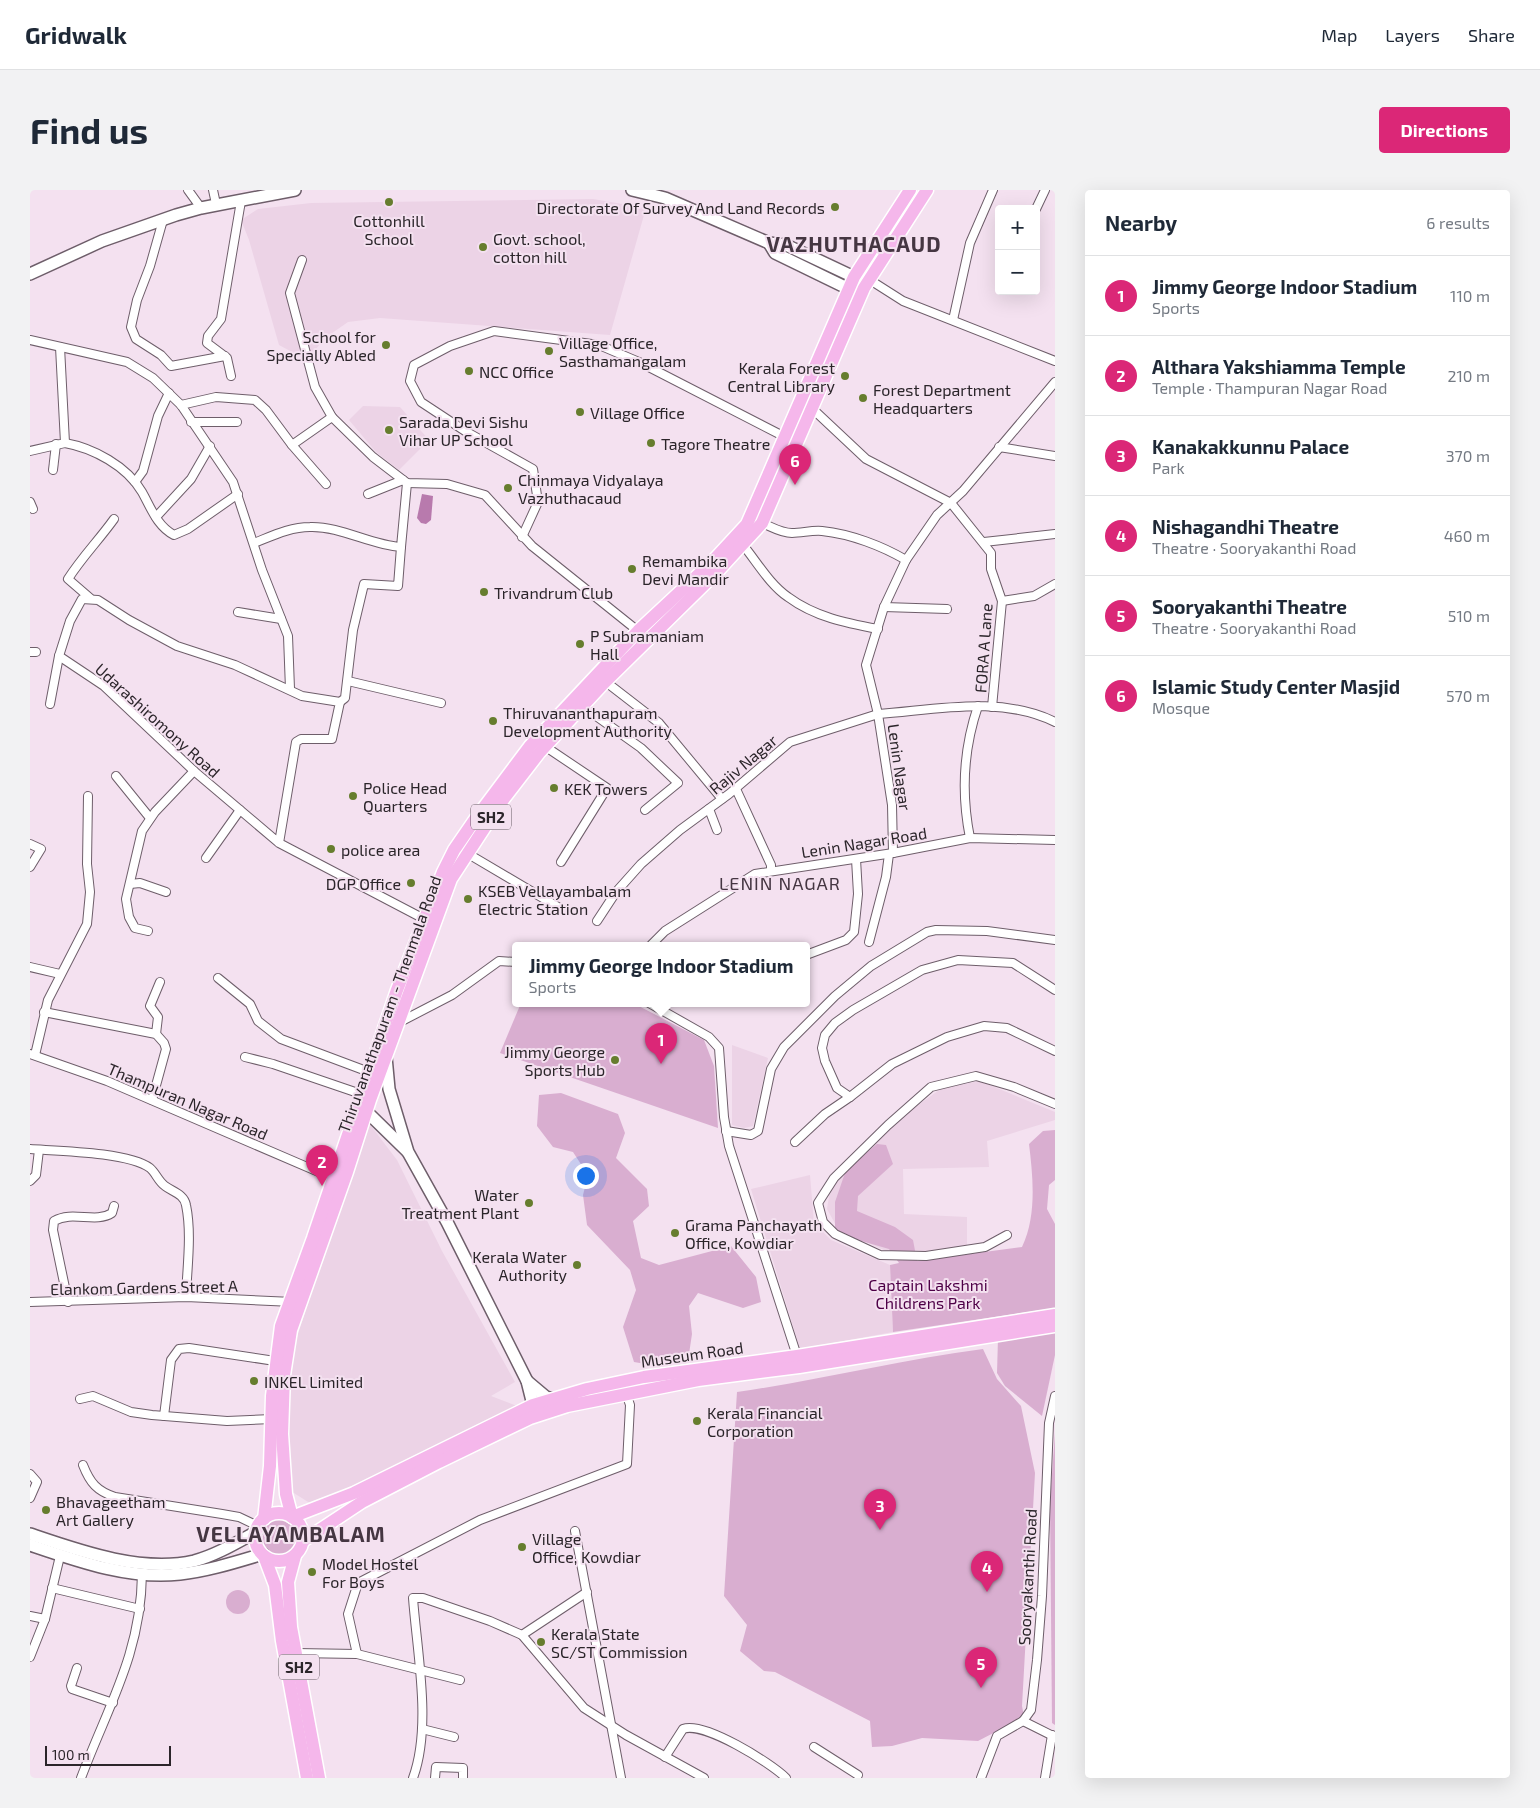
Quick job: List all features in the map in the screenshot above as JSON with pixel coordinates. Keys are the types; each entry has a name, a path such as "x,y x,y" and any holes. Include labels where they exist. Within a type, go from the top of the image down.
{"main road":[{"path":"30,274 102,241 163,220 216,204 295,190"},
{"path":"632,190 666,194 769,243 786,245 867,284"},
{"path":"540,743 638,631 710,564 747,524 854,277 910,190"},
{"path":"303,1541 301,1528 292,1517 286,1494 282,1434 284,1375 295,1303 313,1238 338,1180 369,1072 429,922 434,891 462,851 504,779 540,743 582,706 762,524 867,284 927,190"},
{"path":"769,243 775,253 849,289 867,284"},
{"name":"Thiruvanathapuram - Thenmala Road","path":"361,1104 386,1056 400,1022 429,922"},
{"path":"386,1056 389,1089 408,1152 451,1231 527,1381 536,1410"},
{"path":"361,1104 408,1152"},
{"path":"295,1303 280,1326 272,1419 260,1526 256,1544 263,1555 275,1585 282,1641 307,1778"},
{"name":"Museum Road","path":"358,1498 536,1410 552,1399 644,1377 797,1356 1055,1315"},
{"name":"Museum Road","path":"536,1410 567,1406 626,1393 1055,1326"},
{"path":"527,1381 552,1399"},
{"path":"30,1534 120,1559 172,1564 206,1557 277,1514 292,1517 358,1498"},
{"path":"30,1545 60,1556 142,1574 195,1572 263,1555 279,1561 294,1556 303,1541 358,1498"},
{"name":"SH2","path":"294,1556 288,1582 291,1627 319,1778"}],"street":[{"path":"188,190 201,208"},
{"path":"213,190 216,204"},
{"path":"953,320 970,242 993,190"},
{"path":"1038,205 1045,190"},
{"path":"231,376 224,356 208,343 208,336 221,319 241,201"},
{"path":"163,220 134,309 132,334 136,339 161,355 171,366 224,356"},
{"path":"302,260 290,292 315,387 332,417 373,457 405,482"},
{"path":"867,284 903,302 1055,361"},
{"path":"522,537 538,502 533,469 465,431 421,402 410,381 414,365 450,346 494,330 599,345 638,362 785,437"},
{"path":"30,340 127,362 153,378 181,405 191,422 223,464 238,494 288,636 290,689"},
{"path":"60,346 64,443"},
{"name":"Lenin Nagar","path":"869,942 891,854 892,805 878,714 866,666 884,607 906,560 938,515 963,492 1055,382"},
{"path":"134,482 143,471 158,416 169,393"},
{"path":"181,405 216,397 255,400 266,410 292,445 326,484"},
{"path":"802,398 866,459 951,503"},
{"path":"292,445 332,417"},
{"path":"191,422 237,422"},
{"path":"30,451 64,443 89,451 118,466 134,482 156,517 174,535 179,534 238,494"},
{"path":"53,470 56,444"},
{"path":"156,517 191,479 210,446"},
{"path":"999,447 1055,456"},
{"path":"279,842 296,742 300,739 332,738 340,702 345,698 353,630 364,584 398,586 405,482"},
{"path":"368,494 405,482 447,484 485,495 522,537 638,631"},
{"name":"FORA A Lane","path":"878,714 978,706 992,707 1002,601 991,569 991,552 951,503"},
{"path":"90,598 68,578 78,563 98,542 114,519"},
{"path":"762,524 788,532 822,531 846,535 861,539 906,560"},
{"path":"254,543 284,531 309,527 326,528 382,546 401,547"},
{"path":"984,542 1055,534"},
{"path":"743,545 787,597 820,615 852,625 878,629"},
{"path":"1002,601 1034,596 1055,584"},
{"path":"50,704 59,656 70,621 82,599 90,598 98,600 129,620 177,646 236,665 302,696 340,702"},
{"path":"884,607 947,609"},
{"path":"238,612 281,619"},
{"name":"Udarashiromony Road","path":"59,656 104,686 194,771 279,842 429,922"},
{"path":"348,681 441,703"},
{"path":"606,682 659,723 722,799"},
{"path":"582,706 641,748 678,783 645,810"},
{"path":"970,838 964,806 965,761 968,739 978,706"},
{"path":"992,707 1020,711 1055,722"},
{"name":"Rajiv Nagar","path":"597,921 616,892 640,864 680,830 736,789 790,742 878,714"},
{"path":"540,743 607,788 561,862"},
{"path":"148,931 135,928 129,917 126,899 142,831 150,818 194,771"},
{"path":"116,776 150,818"},
{"path":"736,789 771,865 771,871"},
{"path":"33,1054 44,1012 60,974 86,924 90,892 88,796"},
{"path":"710,809 718,830"},
{"path":"206,858 240,810"},
{"name":"Lenin Nagar Road","path":"654,942 665,931 750,878 771,871 891,854 970,838 1055,840"},
{"path":"30,844 41,849 30,867"},
{"path":"462,851 558,907"},
{"path":"810,954 846,940 854,932 858,894 856,859"},
{"path":"130,884 140,884 166,892"},
{"path":"726,1131 751,1135 758,1131 771,1069 784,1047 859,975 927,932 946,929 987,931 1055,940"},
{"path":"850,1097 837,1088 825,1061 822,1048 825,1036 835,1023 853,1010 922,970 958,960 1013,962 1055,990"},
{"path":"400,1022 452,995 499,961 512,962"},
{"path":"30,967 60,974"},
{"path":"218,978 250,1004 258,1021 280,1039 369,1072"},
{"path":"156,1034 158,1018 150,1006 160,982"},
{"path":"656,1007 708,1036 719,1048 726,1131 797,1356"},
{"path":"44,1012 156,1034 164,1043 166,1049 152,1100"},
{"path":"795,1142 824,1114 850,1097 892,1064 947,1037 984,1026 1007,1028 1055,1051"},
{"name":"Thampuran Nagar Road","path":"33,1054 152,1100 338,1180"},
{"path":"245,1057 274,1064 361,1104"},
{"path":"1007,1235 985,1248 926,1256 880,1255 835,1234 823,1222 818,1203 834,1178 888,1124 931,1087 976,1076 1014,1086 1055,1104"},
{"path":"30,1149 118,1158 136,1162 150,1168 161,1183 184,1198 187,1206 188,1235 186,1297"},
{"path":"30,1181 36,1175 39,1150"},
{"path":"68,1302 53,1230 54,1221 67,1216 103,1217 112,1213 114,1206"},
{"name":"Elankom Gardens Street A","path":"30,1302 186,1297 295,1303"},
{"path":"164,1416 171,1360 179,1349 189,1348 276,1360"},
{"path":"357,1654 348,1614 358,1583 480,1520 627,1464 630,1405 626,1393"},
{"path":"80,1399 93,1396 131,1412 164,1416 227,1421 272,1419"},
{"name":"Sooryakanthi Road","path":"1023,1721 1031,1710 1037,1660 1042,1596 1049,1423 1055,1396"},
{"path":"83,1465 91,1484 104,1493 115,1497 240,1517 260,1526"},
{"path":"30,1474 37,1482 30,1498"},
{"path":"575,1530 621,1778"},
{"path":"30,1658 45,1619 60,1556"},
{"path":"81,1778 113,1703 133,1646 141,1605 142,1574"},
{"path":"52,1588 141,1605"},
{"path":"522,1635 587,1592"},
{"path":"413,1778 422,1729 423,1698 418,1670 413,1598 434,1601 490,1620 522,1635 584,1708 613,1727 704,1778"},
{"path":"30,1616 45,1619"},
{"path":"296,1653 357,1654 460,1680"},
{"path":"77,1668 71,1686 72,1689 113,1703"},
{"path":"981,1778 997,1736 1023,1721 1054,1736 1045,1778"},
{"path":"422,1729 454,1737"},
{"path":"665,1757 683,1729 697,1729 757,1756 775,1767 786,1778"},
{"path":"814,1747 858,1777"},
{"path":"435,1778 436,1767 463,1768 463,1778"}],"shaded area":[{"path":"593,199 646,208 610,335 380,318 348,322 325,338 307,360 279,345 249,240 241,220 258,209 311,203"},
{"name":"Sarada Devi Sishu Vihar UP School","path":"363,406 400,407 429,440 399,470 376,452 349,420"},
{"path":"422,494 433,496 431,520 426,524 421,523 417,518"},
{"path":"732,1045 768,1058 753,1126 744,1128 732,1125"},
{"path":"980,1081 1055,1112 1055,1120 987,1141 989,1167 903,1169 904,1214 967,1217 967,1245 927,1251 886,1251 838,1229 827,1209 830,1190 890,1125 942,1088"},
{"path":"368,1122 397,1160 442,1251 515,1382 491,1396 517,1406 313,1505 289,1490 290,1452 288,1422 293,1349"},
{"path":"810,1175 814,1223 831,1240 890,1265 893,1332 800,1349 751,1189"}],"green space":[{"name":"Jimmy George Sports Hub","path":"519,1007 641,1007 704,1040 714,1066 718,1128 500,1053"},
{"path":"561,1093 618,1114 625,1133 616,1158 647,1189 649,1206 633,1221 641,1258 659,1265 731,1246 756,1277 761,1302 743,1308 698,1293 689,1306 692,1334 689,1354 657,1366 634,1362 623,1327 636,1290 630,1270 587,1225 583,1195 588,1175 573,1152 553,1147 537,1126 539,1095"},
{"name":"Captain Lakshmi Childrens Park","path":"1055,1130 1055,1180 1049,1185 1047,1209 1055,1224 1055,1308 893,1332 890,1265 899,1263 889,1249 851,1238 835,1230 835,1202 846,1170 877,1144 886,1145 893,1164 858,1196 857,1211 895,1227 913,1240 917,1261 1022,1247 1030,1222 1033,1196 1029,1144 1043,1131"},
{"path":"1055,1331 1055,1355 1042,1416 1005,1386 997,1373 998,1338"},
{"path":"983,1349 997,1379 1021,1406 1035,1473 1022,1706 1024,1717 978,1741 922,1738 892,1746 872,1747 870,1721 775,1672 764,1671 740,1651 747,1625 724,1596 737,1392"},
{"path":"1055,1433 1055,1725 1052,1723 1050,1502"},
{"path":"279,1519 293,1524 298,1538 293,1552 279,1557 265,1552 260,1538 265,1524"},
{"path":"238,1590 246,1594 250,1602 246,1610 238,1614 230,1610 226,1602 230,1594"}],"place":[{"name":"Cottonhill School","path":"389,202"},
{"name":"Directorate Of Survey And Land Records","path":"835,207"},
{"name":"Govt. school, cotton hill","path":"483,247"},
{"name":"School for Specially Abled","path":"386,345"},
{"name":"Village Office, Sasthamangalam","path":"549,351"},
{"name":"NCC Office","path":"469,371"},
{"name":"Kerala Forest Central Library","path":"845,376"},
{"name":"Forest Department Headquarters","path":"863,398"},
{"name":"Village Office","path":"580,412"},
{"name":"Sarada Devi Sishu Vihar UP School","path":"389,430"},
{"name":"Tagore Theatre","path":"651,443"},
{"name":"Islamic Study Center Masjid","path":"795,485"},
{"name":"Chinmaya Vidyalaya Vazhuthacaud","path":"508,488"},
{"name":"Remambika Devi Mandir","path":"632,569"},
{"name":"Trivandrum Club","path":"484,592"},
{"name":"P Subramaniam Hall","path":"580,644"},
{"name":"Thiruvananthapuram Development Authority","path":"493,721"},
{"name":"KEK Towers","path":"554,788"},
{"name":"Police Head Quarters","path":"353,796"},
{"name":"police area","path":"331,849"},
{"name":"DGP Office","path":"411,883"},
{"name":"KSEB Vellayambalam Electric Station","path":"468,899"},
{"name":"Jimmy George Sports Hub","path":"615,1060"},
{"name":"Jimmy George Indoor Stadium","path":"661,1064"},
{"name":"Althara Yakshiamma Temple","path":"322,1186"},
{"name":"Water Treatment Plant","path":"529,1203"},
{"name":"Grama Panchayath Office, Kowdiar","path":"675,1233"},
{"name":"Kerala Water Authority","path":"577,1265"},
{"name":"INKEL Limited","path":"254,1381"},
{"name":"Kerala Financial Corporation","path":"697,1421"},
{"name":"Bhavageetham Art Gallery","path":"46,1510"},
{"name":"Kanakakkunnu Palace","path":"880,1530"},
{"name":"Village Office, Kowdiar","path":"522,1547"},
{"name":"Model Hostel For Boys","path":"312,1572"},
{"name":"Nishagandhi Theatre","path":"987,1592"},
{"name":"Kerala State SC/ST Commission","path":"541,1642"},
{"name":"Sooryakanthi Theatre","path":"981,1688"}],"district":[{"name":"VAZHUTHACAUD","path":"854,243"},
{"name":"LENIN NAGAR","path":"780,883"},
{"name":"VELLAYAMBALAM","path":"291,1533"}]}
